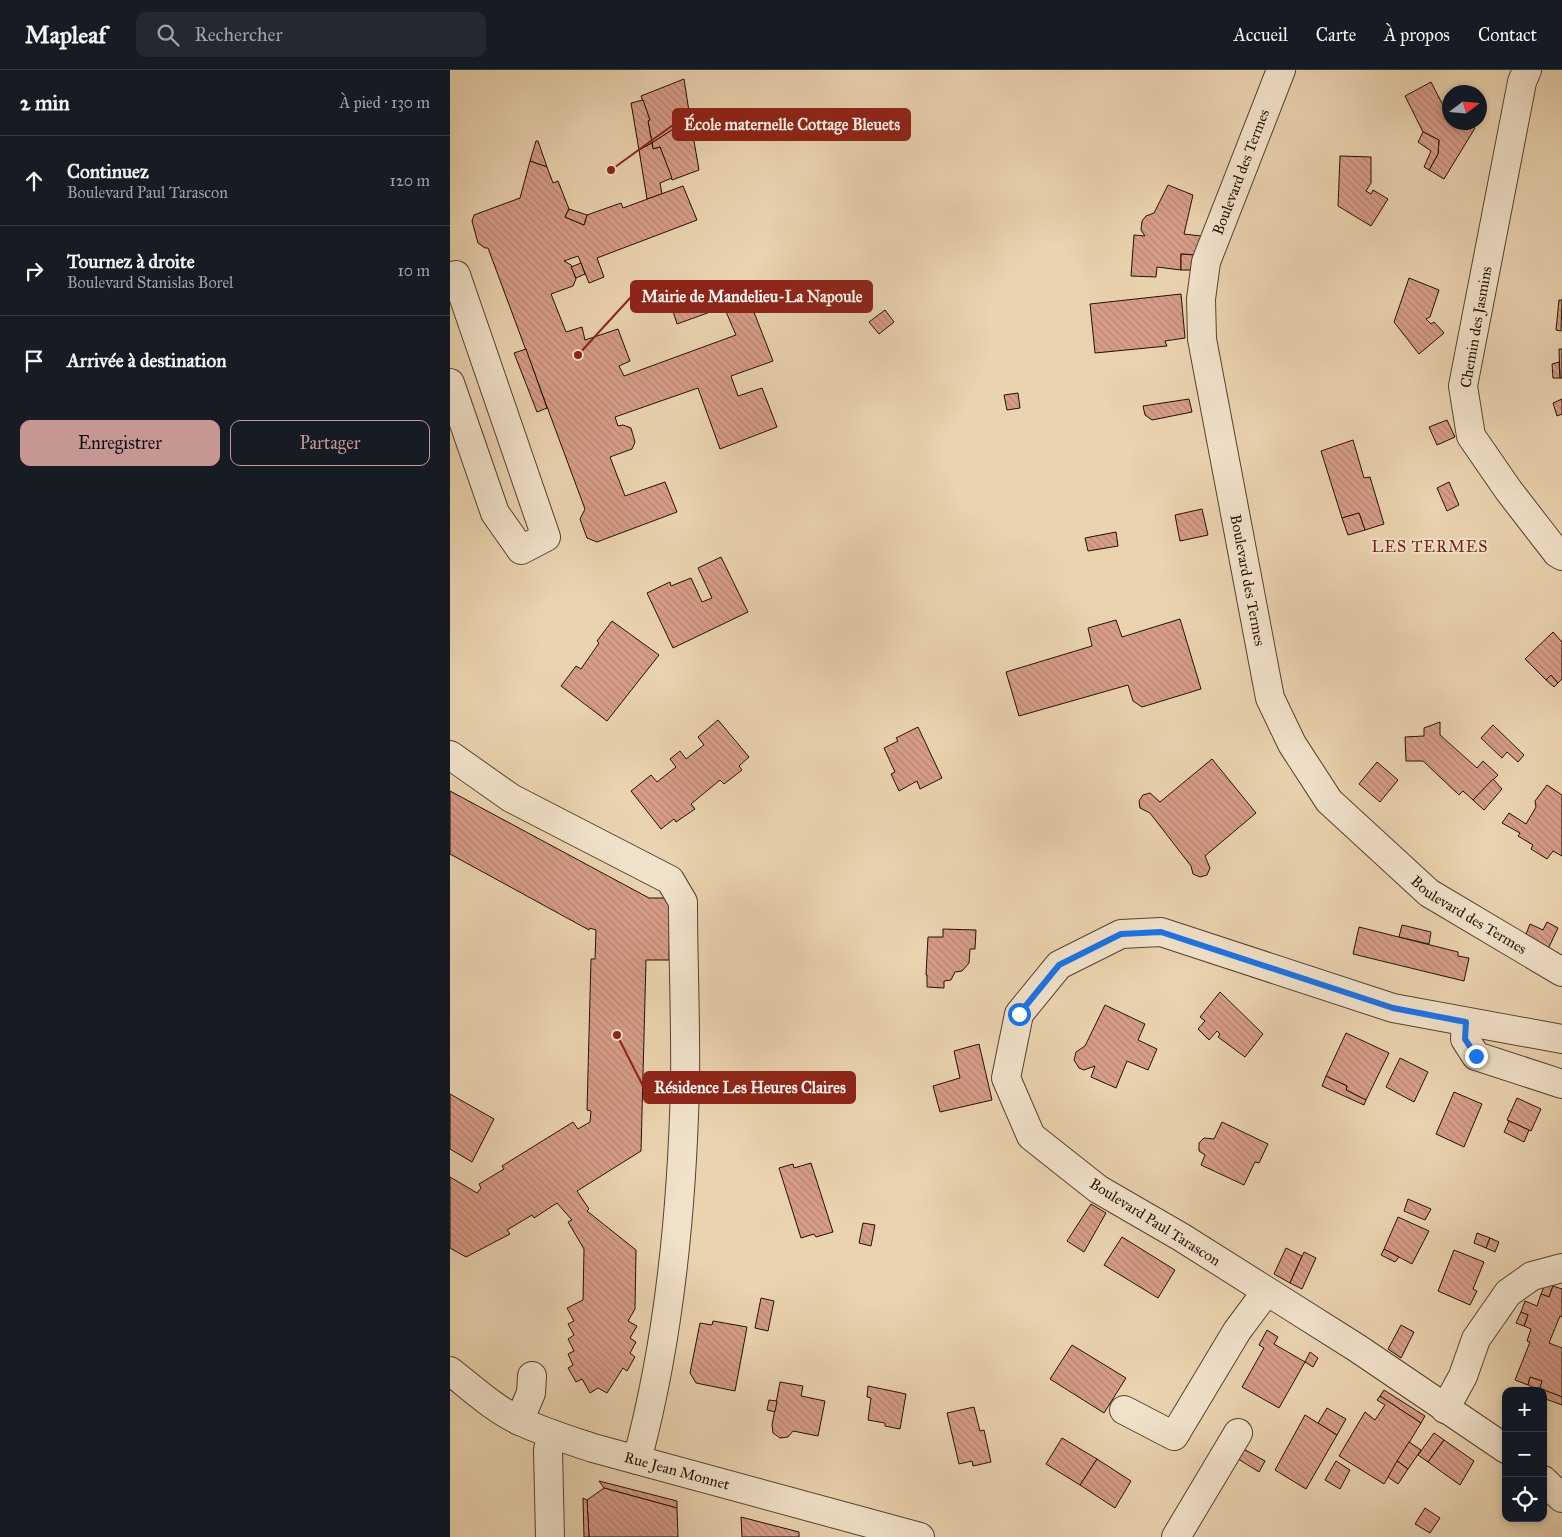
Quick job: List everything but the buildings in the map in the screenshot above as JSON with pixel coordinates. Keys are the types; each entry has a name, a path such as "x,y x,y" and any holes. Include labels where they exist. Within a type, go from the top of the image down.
{"street":[{"name":"Boulevard des Termes","path":"1281,70 1206,262 1201,299 1202,339 1270,698 1292,744 1329,801 1429,893 1562,972"},
{"name":"Chemin des Jasmins","path":"1527,70 1522,82 1463,386 1471,436 1509,491 1557,553 1562,556"},
{"path":"450,384 495,513 521,550 546,537 456,275"},
{"path":"450,755 511,798 670,880 683,902 685,1083 680,1200 669,1299 637,1460"},
{"name":"Boulevard Paul Tarascon","path":"1502,1446 1357,1348 1181,1237 1098,1189 1031,1136 1006,1078 1019,1014 1059,965 1121,934 1161,932 1393,1008 1562,1039"},
{"path":"1466,1022 1465,1039 1476,1056 1562,1084"},
{"path":"1445,1409 1463,1376 1476,1339 1508,1294 1532,1276 1562,1268"},
{"path":"1124,1410 1174,1436 1237,1331 1266,1292"},
{"name":"Rue Jean Monnet","path":"450,1371 519,1421 552,1434 637,1460 920,1537"},
{"path":"519,1421 531,1393 532,1376"},
{"path":"1176,1537 1238,1433"},
{"path":"550,1537 548,1450 552,1434"},
{"path":"1547,1484 1562,1498"}],"place":[{"name":"École maternelle Cottage Bleuets","path":"611,170"},
{"name":"Mairie de Mandelieu-La Napoule","path":"578,355"},
{"name":"Résidence Les Heures Claires","path":"617,1035"}],"district":[{"name":"LES TERMES","path":"1430,546"}],"route":[{"path":"1019,1014 1059,965 1083,951 1121,934 1161,932 1393,1008 1466,1022 1465,1039 1476,1056"}]}
